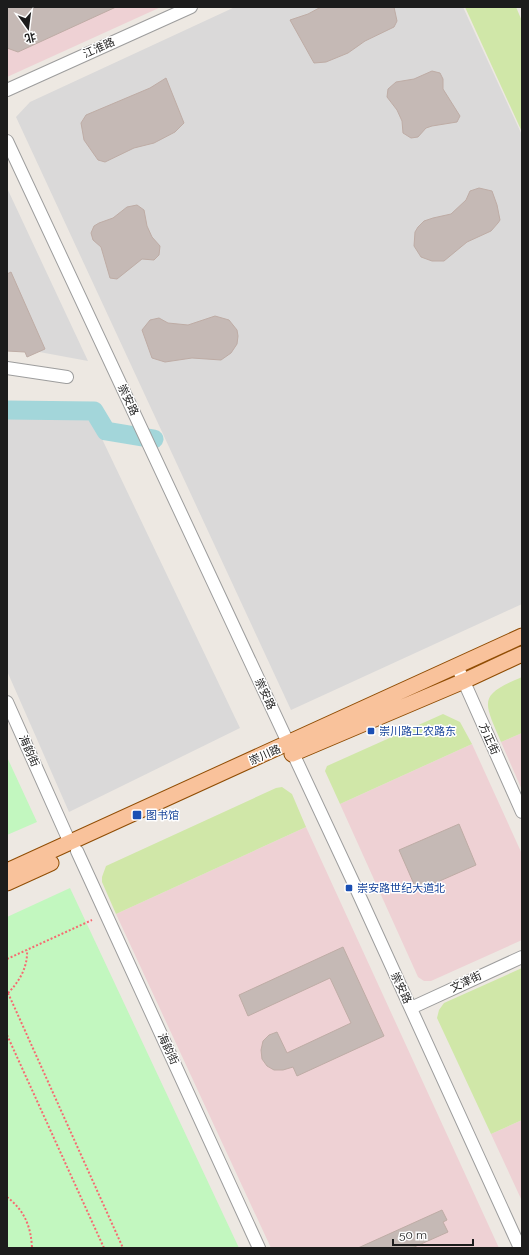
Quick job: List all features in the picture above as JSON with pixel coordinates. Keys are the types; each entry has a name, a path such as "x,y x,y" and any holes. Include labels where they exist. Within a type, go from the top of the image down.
{"main road":[{"name":"崇川路","path":"7,883 74,847 290,749 457,666 522,636"},
{"name":"崇川路","path":"290,749 464,681 522,654"},
{"name":"崇川路","path":"7,871 74,847"}],"street":[{"name":"江淮路","path":"7,90 191,7"},
{"name":"崇安路","path":"7,141 411,1008 520,1248"},
{"path":"7,368 67,377"},
{"name":"方正街","path":"457,666 522,812"},
{"name":"海韵街","path":"7,702 259,1248"},
{"name":"文津街","path":"411,1008 522,957"}],"path":[{"path":"7,960 92,920"},
{"path":"27,950 28,959 25,967 17,984 8,993 123,1248"},
{"path":"7,1035 104,1248"},
{"path":"7,1197 18,1206 28,1221 32,1235 32,1248"}],"shaded area":[{"path":"7,7 161,7 7,77"},
{"path":"235,7 463,7 522,135 522,604 291,710 16,117 30,102"},
{"path":"7,188 88,361 7,346"},
{"path":"7,418 93,420 240,728 69,812 7,671"},
{"path":"522,733 522,790 501,742"},
{"path":"472,744 522,854 522,940 431,981 424,981 418,977 340,804"},
{"path":"306,827 499,1248 271,1248 116,914"},
{"path":"522,1120 522,1201 491,1134"}],"green space":[{"path":"465,7 516,7 522,21 522,132"},
{"path":"522,677 522,733 501,742 488,708 488,701 497,689"},
{"path":"443,714 460,722 472,744 340,804 325,771 327,766"},
{"path":"7,757 37,822 7,835"},
{"path":"282,787 292,794 306,827 116,914 102,882 102,877 106,866 276,788"},
{"path":"70,888 239,1248 7,1248 7,917"},
{"path":"522,968 522,1120 491,1134 437,1018 439,1010 444,1003"}],"building":[{"path":"7,7 116,7 18,52 7,48"},
{"path":"321,7 394,7 397,21 394,27 365,41 348,53 326,62 314,63 290,20 308,14"},
{"path":"432,71 440,73 443,79 443,89 460,116 457,122 426,128 418,137 411,138 403,133 402,121 397,110 387,97 388,89 396,82 414,79"},
{"path":"166,78 184,123 175,132 154,143 134,148 105,162 98,160 84,140 81,123 86,115 150,88"},
{"path":"479,188 492,191 500,220 498,223 491,231 467,242 444,261 432,261 421,257 414,246 415,232 418,227 424,221 451,214 466,200 470,191"},
{"path":"137,205 144,210 147,226 152,237 160,246 159,255 154,260 142,259 117,279 110,278 101,247 93,240 91,233 94,226 113,218 127,207"},
{"path":"11,272 45,349 27,357 25,352 7,351 7,274"},
{"path":"215,316 229,320 237,330 238,336 237,344 231,353 221,360 192,358 165,362 152,358 142,330 150,320 159,318 168,323 188,325"},
{"path":"459,824 476,865 417,891 399,850"},
{"path":"343,947 384,1036 297,1076 293,1067 283,1070 274,1070 267,1066 262,1059 261,1050 263,1041 269,1035 277,1032 287,1053 351,1023 330,978 248,1016 239,995"},
{"path":"442,1210 447,1220 443,1222 448,1232 412,1248 358,1248"}],"waterway":[{"path":"7,410 94,411 106,431 154,439"}],"place":[{"name":"崇川路工农路东","path":"371,731"},
{"name":"图书馆","path":"137,815"},
{"name":"崇安路世纪大道北","path":"349,888"}]}
